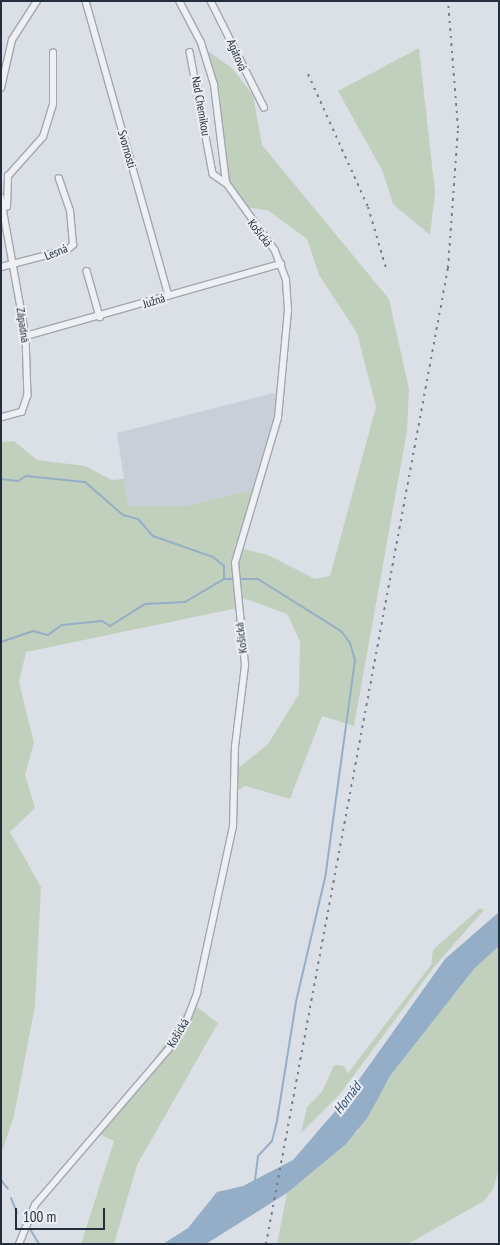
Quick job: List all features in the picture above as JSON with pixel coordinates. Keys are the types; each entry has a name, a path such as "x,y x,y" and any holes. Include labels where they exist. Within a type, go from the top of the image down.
{"street":[{"path":"1,88 12,40 37,1"},
{"name":"Svornosti","path":"86,1 169,296"},
{"name":"Košická","path":"19,1244 23,1227 47,1189 168,1050 197,993 233,827 235,748 244,666 236,593 235,562 242,530 270,458 278,418 288,310 281,264 226,184 214,85 201,43 179,1"},
{"name":"Agátová","path":"211,1 264,107"},
{"name":"Nad Chemikou","path":"190,52 213,174 226,184"},
{"name":"Západná","path":"1,418 17,415 26,404 26,336 7,214 8,176 40,145 52,104 53,53"},
{"name":"Lesná","path":"1,267 14,266 73,244 70,211 59,179"},
{"name":"Západná","path":"1,197 7,214"},
{"name":"Južná","path":"26,336 100,317 281,264"},
{"path":"87,271 100,317"}],"shaded area":[{"path":"278,392 265,465 255,490 184,506 128,506 117,433"}],"green space":[{"path":"419,48 435,192 430,235 393,204 382,170 338,91"},
{"path":"208,51 232,68 253,95 262,145 389,299 409,389 407,431 354,726 322,716 290,799 245,786 237,791 236,770 268,744 299,694 300,641 287,614 237,596 238,608 26,652 19,682 34,743 25,775 35,808 10,832 41,887 35,1006 14,1116 1,1154 1,442 14,441 37,460 85,466 112,480 124,479 128,506 184,506 255,490 234,549 235,573 243,549 268,555 315,579 330,576 376,407 357,333 319,275 307,239 269,211 241,206 228,181 219,88"},
{"path":"480,908 484,910 434,967 340,1094 301,1133 307,1107 322,1092 334,1065 344,1066 348,1073 431,965 433,950"},
{"path":"499,946 499,1169 493,1189 484,1201 408,1244 277,1244 287,1193 357,1132 390,1076 474,969"},
{"path":"197,1007 218,1023 137,1165 114,1244 81,1244 114,1141 99,1134 133,1092 187,1009"}],"water":[{"name":"Hornád","path":"499,912 499,946 474,969 390,1076 368,1117 346,1144 287,1193 206,1244 163,1244 188,1228 217,1192 243,1186 293,1160 343,1102 445,959"}],"waterway":[{"path":"29,9 33,1"},
{"path":"1,479 18,481 26,476 85,482 123,515 138,519 153,536 213,557 224,566 224,579"},
{"path":"1,642 33,631 48,635 62,625 102,621 110,626 145,604 185,602 224,579 258,579 341,631 350,643 355,660 325,878 296,1002 277,1121 272,1141 258,1156 255,1180"},
{"path":"1,1180 8,1189"},
{"path":"11,1198 17,1213"},
{"path":"30,1229 39,1244"}],"railway":[{"path":"266,1244 448,268 458,128 448,1"},
{"path":"308,74 368,207 386,268"}]}
